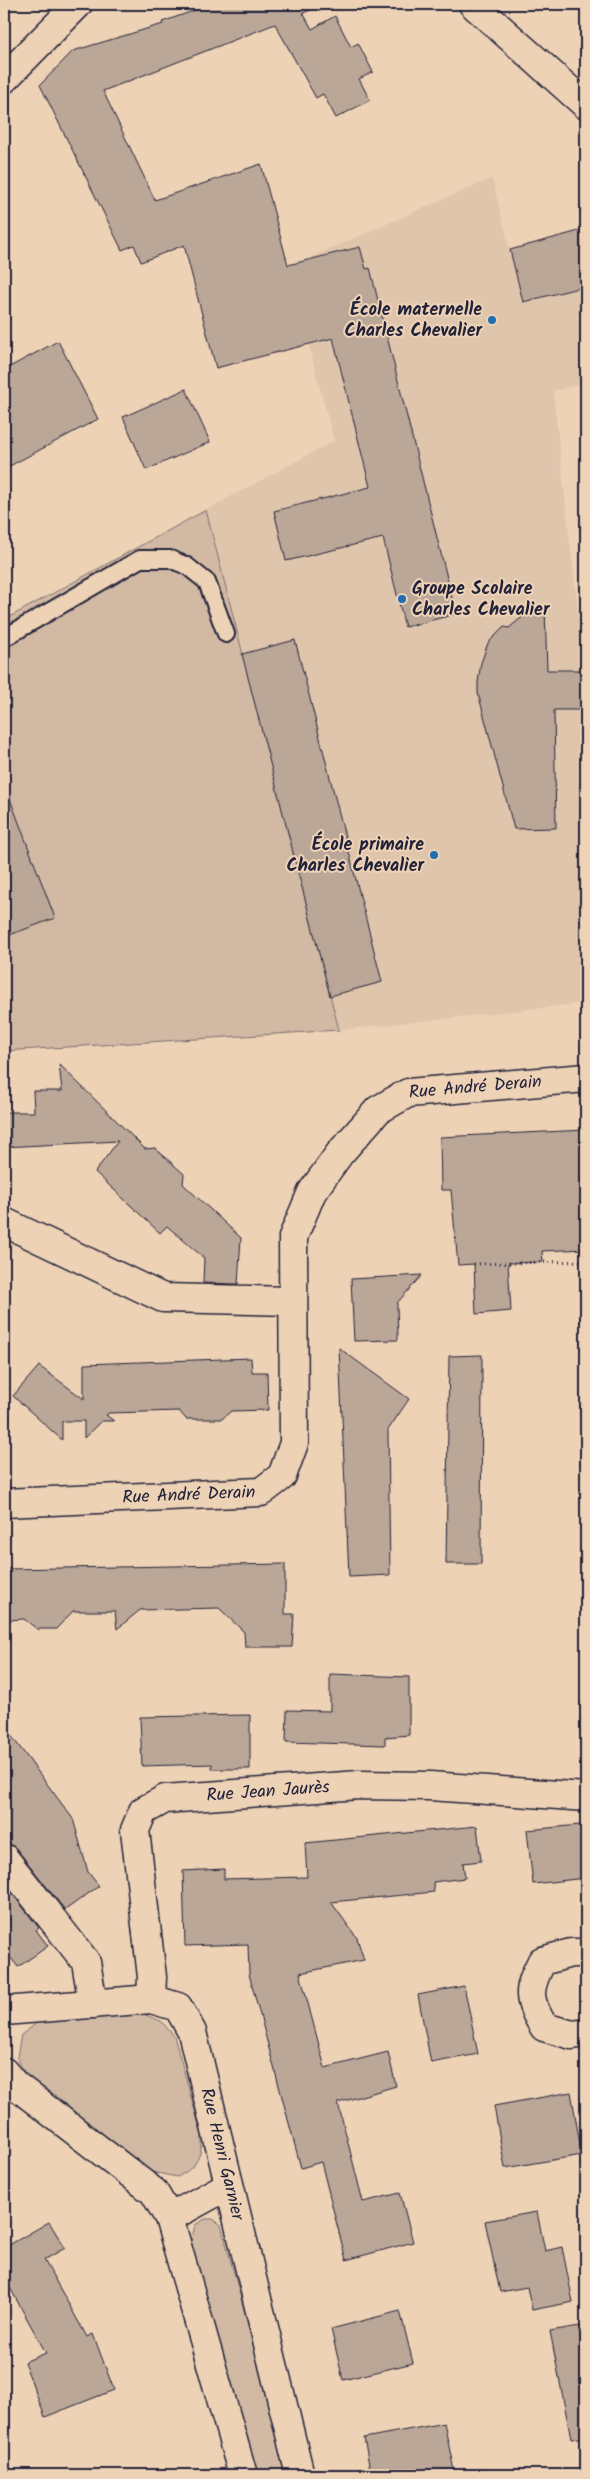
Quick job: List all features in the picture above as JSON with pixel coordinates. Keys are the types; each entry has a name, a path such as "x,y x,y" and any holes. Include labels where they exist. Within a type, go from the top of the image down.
{"street":[{"path":"4,79 78,4"},
{"path":"474,4 586,105"},
{"name":"Rue André Derain","path":"4,1503 261,1492 282,1476 294,1443 293,1237 312,1192 340,1153 378,1110 408,1093 586,1078"},
{"path":"4,1222 163,1298 292,1302"},
{"name":"Rue Jean Jaurès","path":"151,1999 152,1978 135,1830 142,1811 165,1799 359,1785 430,1786 586,1796"},
{"path":"4,1858 86,1962 93,2004"},
{"path":"586,1953 571,1953 542,1960 531,1983 532,2008 544,2027 572,2035 586,2033"},
{"name":"Rue Henri Garnier","path":"4,2011 151,1999 178,2007 192,2032 300,2475"},
{"path":"4,2072 14,2084 154,2192 169,2218 243,2475"},
{"path":"169,2218 229,2185"}],"lane":[{"path":"4,638 140,558 170,559 187,566 207,582 226,634"}],"path":[{"path":"474,1264 586,1261"}],"shaded area":[{"name":"Groupe Scolaire Charles Chevalier","path":"492,178 523,302 586,286 586,383 553,391 579,621 578,779 586,932 586,1003 339,1030 206,510 334,441 288,267"},
{"path":"206,510 339,1030 4,1051 4,620"},
{"path":"138,2012 161,2021 174,2036 202,2136 201,2149 197,2161 189,2170 177,2177 152,2172 25,2074 17,2057 21,2035 37,2023"},
{"path":"205,2219 213,2219 221,2225 289,2475 254,2475 191,2242 195,2225"}],"building":[{"path":"213,4 320,4 321,6 303,13 312,29 335,16 351,47 358,43 373,72 359,79 370,100 336,118 323,94 316,98 275,24 103,91 155,200 261,164 288,265 360,247 366,269 370,268 456,614 405,627 383,538 286,561 274,511 370,487 333,338 216,368 184,245 141,262 134,245 122,250 40,85 73,51 163,24 162,22"},
{"path":"586,229 586,286 523,302 510,250"},
{"path":"58,341 98,419 4,469 4,370"},
{"path":"186,389 210,442 146,470 123,417"},
{"path":"545,608 547,670 586,670 586,710 554,710 556,828 514,829 478,693 478,682 481,663 488,643 504,627 509,628 521,618"},
{"path":"295,640 382,982 330,996 242,654"},
{"path":"7,791 55,918 4,937 4,792"},
{"path":"59,1064 145,1149 155,1148 184,1174 183,1184 241,1238 238,1284 203,1283 204,1258 167,1226 160,1233 95,1172 118,1141 4,1147 4,1112 34,1112 33,1091 62,1091"},
{"path":"586,1130 586,1249 542,1251 543,1262 508,1263 511,1311 476,1314 474,1264 458,1265 451,1190 441,1190 440,1137"},
{"path":"422,1275 397,1303 398,1340 354,1341 351,1279"},
{"path":"339,1348 409,1399 388,1430 390,1575 349,1577"},
{"path":"482,1355 481,1564 446,1564 449,1356"},
{"path":"251,1358 252,1372 267,1372 268,1410 231,1411 222,1419 186,1419 179,1411 109,1413 106,1415 114,1421 101,1421 84,1438 84,1421 62,1421 62,1440 13,1396 39,1366 84,1399 84,1364"},
{"path":"285,1564 285,1614 294,1614 292,1647 245,1647 244,1632 219,1608 140,1610 117,1629 115,1611 73,1611 56,1629 37,1629 24,1619 7,1620 6,1569"},
{"path":"330,1674 409,1677 409,1735 385,1737 385,1745 286,1742 287,1710 330,1711"},
{"path":"250,1715 250,1769 212,1769 212,1764 142,1766 140,1717"},
{"path":"4,1726 73,1819 88,1872 99,1886 65,1910 16,1848 4,1843"},
{"path":"580,1825 585,1878 533,1884 527,1830"},
{"path":"477,1826 481,1861 463,1863 465,1878 433,1882 434,1892 331,1902 357,1938 364,1960 300,1973 325,2068 388,2052 396,2086 338,2103 363,2202 400,2193 413,2242 346,2260 321,2162 301,2168 249,1974 248,1944 185,1946 183,1871 224,1869 224,1879 307,1877 305,1843"},
{"path":"4,1883 39,1928 36,1930 48,1946 18,1967 6,1952 4,1953"},
{"path":"464,1986 478,2054 431,2063 418,1995"},
{"path":"571,2092 582,2155 505,2168 494,2106"},
{"path":"537,2212 545,2251 562,2247 573,2302 532,2310 527,2287 500,2292 485,2221"},
{"path":"49,2222 65,2248 44,2260 87,2337 93,2334 114,2390 45,2417 24,2362 46,2353 4,2277 4,2248"},
{"path":"400,2311 413,2363 343,2380 331,2329"},
{"path":"586,2325 586,2437 571,2439 550,2331"},
{"path":"444,2423 455,2475 371,2475 364,2438"}],"place":[{"name":"École maternelle Charles Chevalier","path":"492,320"},
{"name":"Groupe Scolaire Charles Chevalier","path":"402,599"},
{"name":"École primaire Charles Chevalier","path":"434,855"}]}
